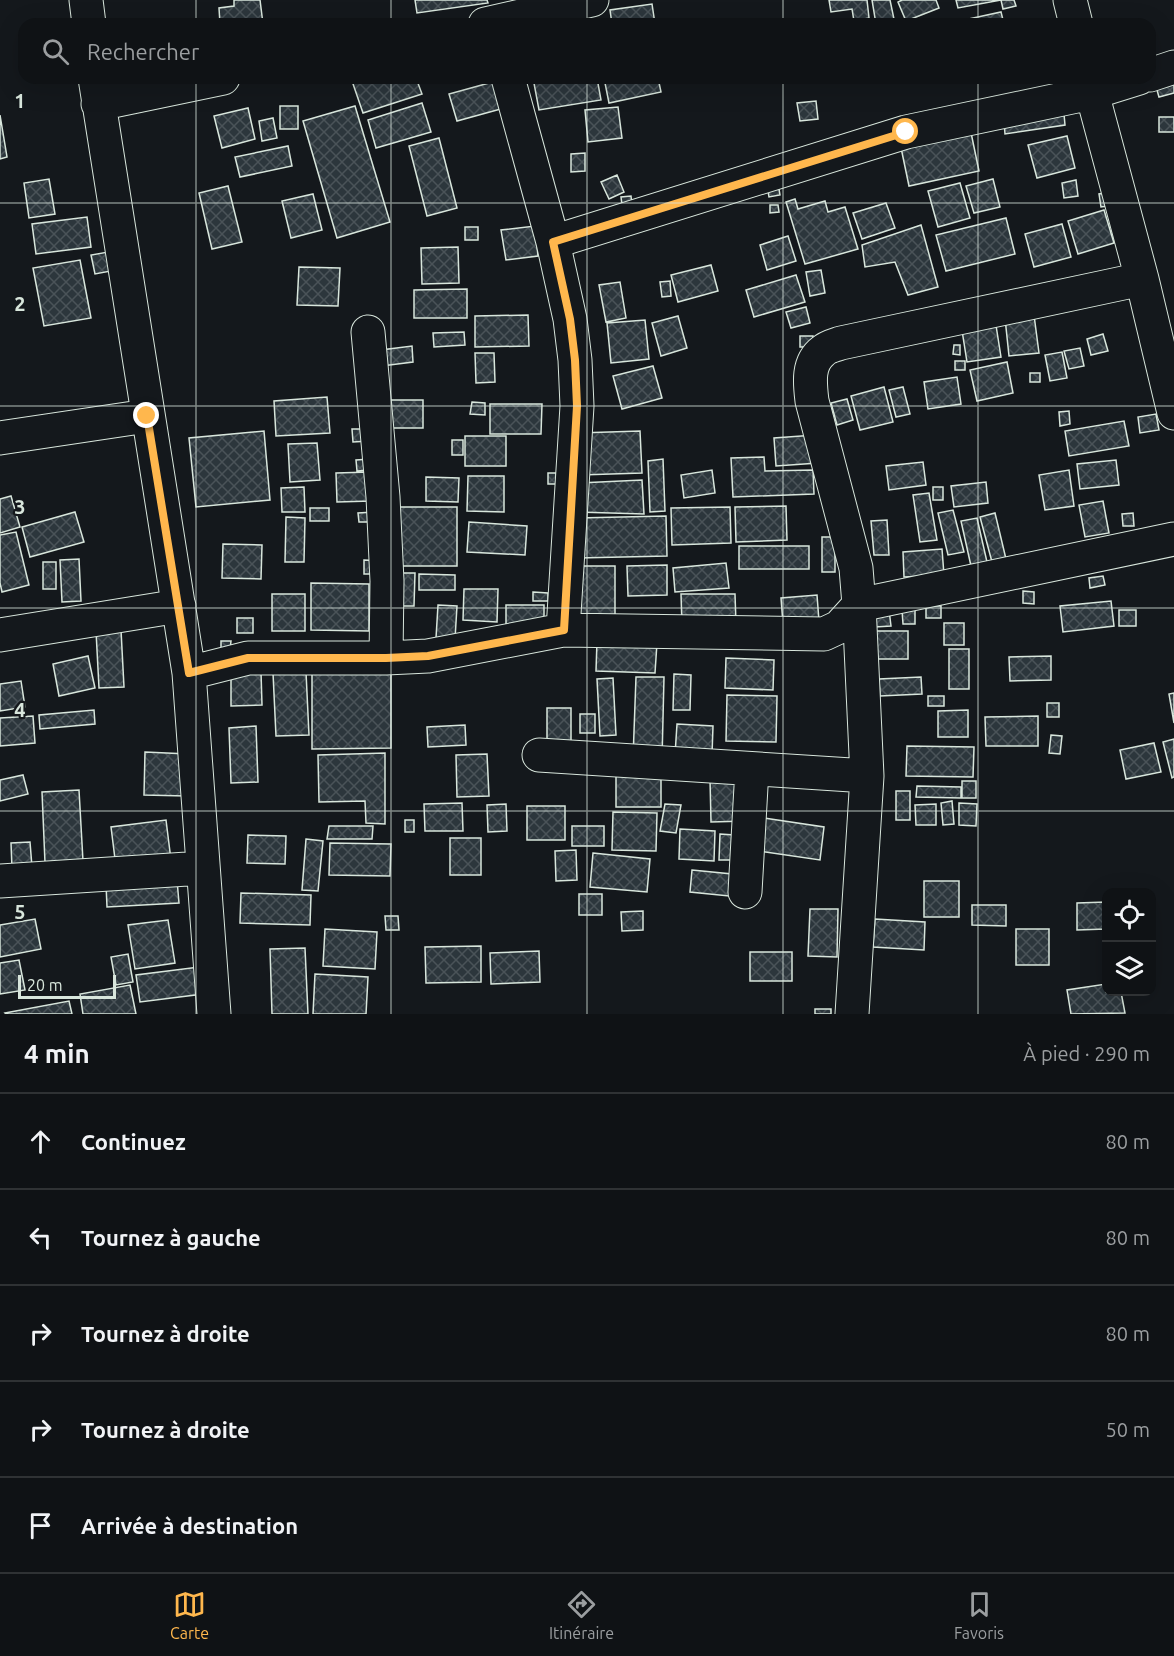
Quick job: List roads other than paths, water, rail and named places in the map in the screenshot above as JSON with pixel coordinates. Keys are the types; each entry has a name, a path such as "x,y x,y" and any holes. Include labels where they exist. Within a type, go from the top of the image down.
{"street":[{"path":"86,0 88,18"},
{"path":"513,18 592,0"},
{"path":"1070,0 1074,18"},
{"path":"1156,73 1174,67"},
{"path":"164,84 96,91 189,673 214,1014"},
{"path":"510,84 553,242 570,319 575,360 576,394 564,630"},
{"path":"553,242 906,132 1090,85 1142,279 1174,413"},
{"path":"852,1014 867,776 859,605 856,568 812,401 810,380 813,364 823,351 840,343 1142,279"},
{"path":"368,332 383,507 387,581 386,658"},
{"path":"0,438 147,416"},
{"path":"189,673 248,658 428,656 564,630 824,634 839,627 859,605 1174,539"},
{"path":"0,635 179,606"},
{"path":"539,755 867,776"},
{"path":"745,892 752,769"},
{"path":"0,881 203,868"}]}
